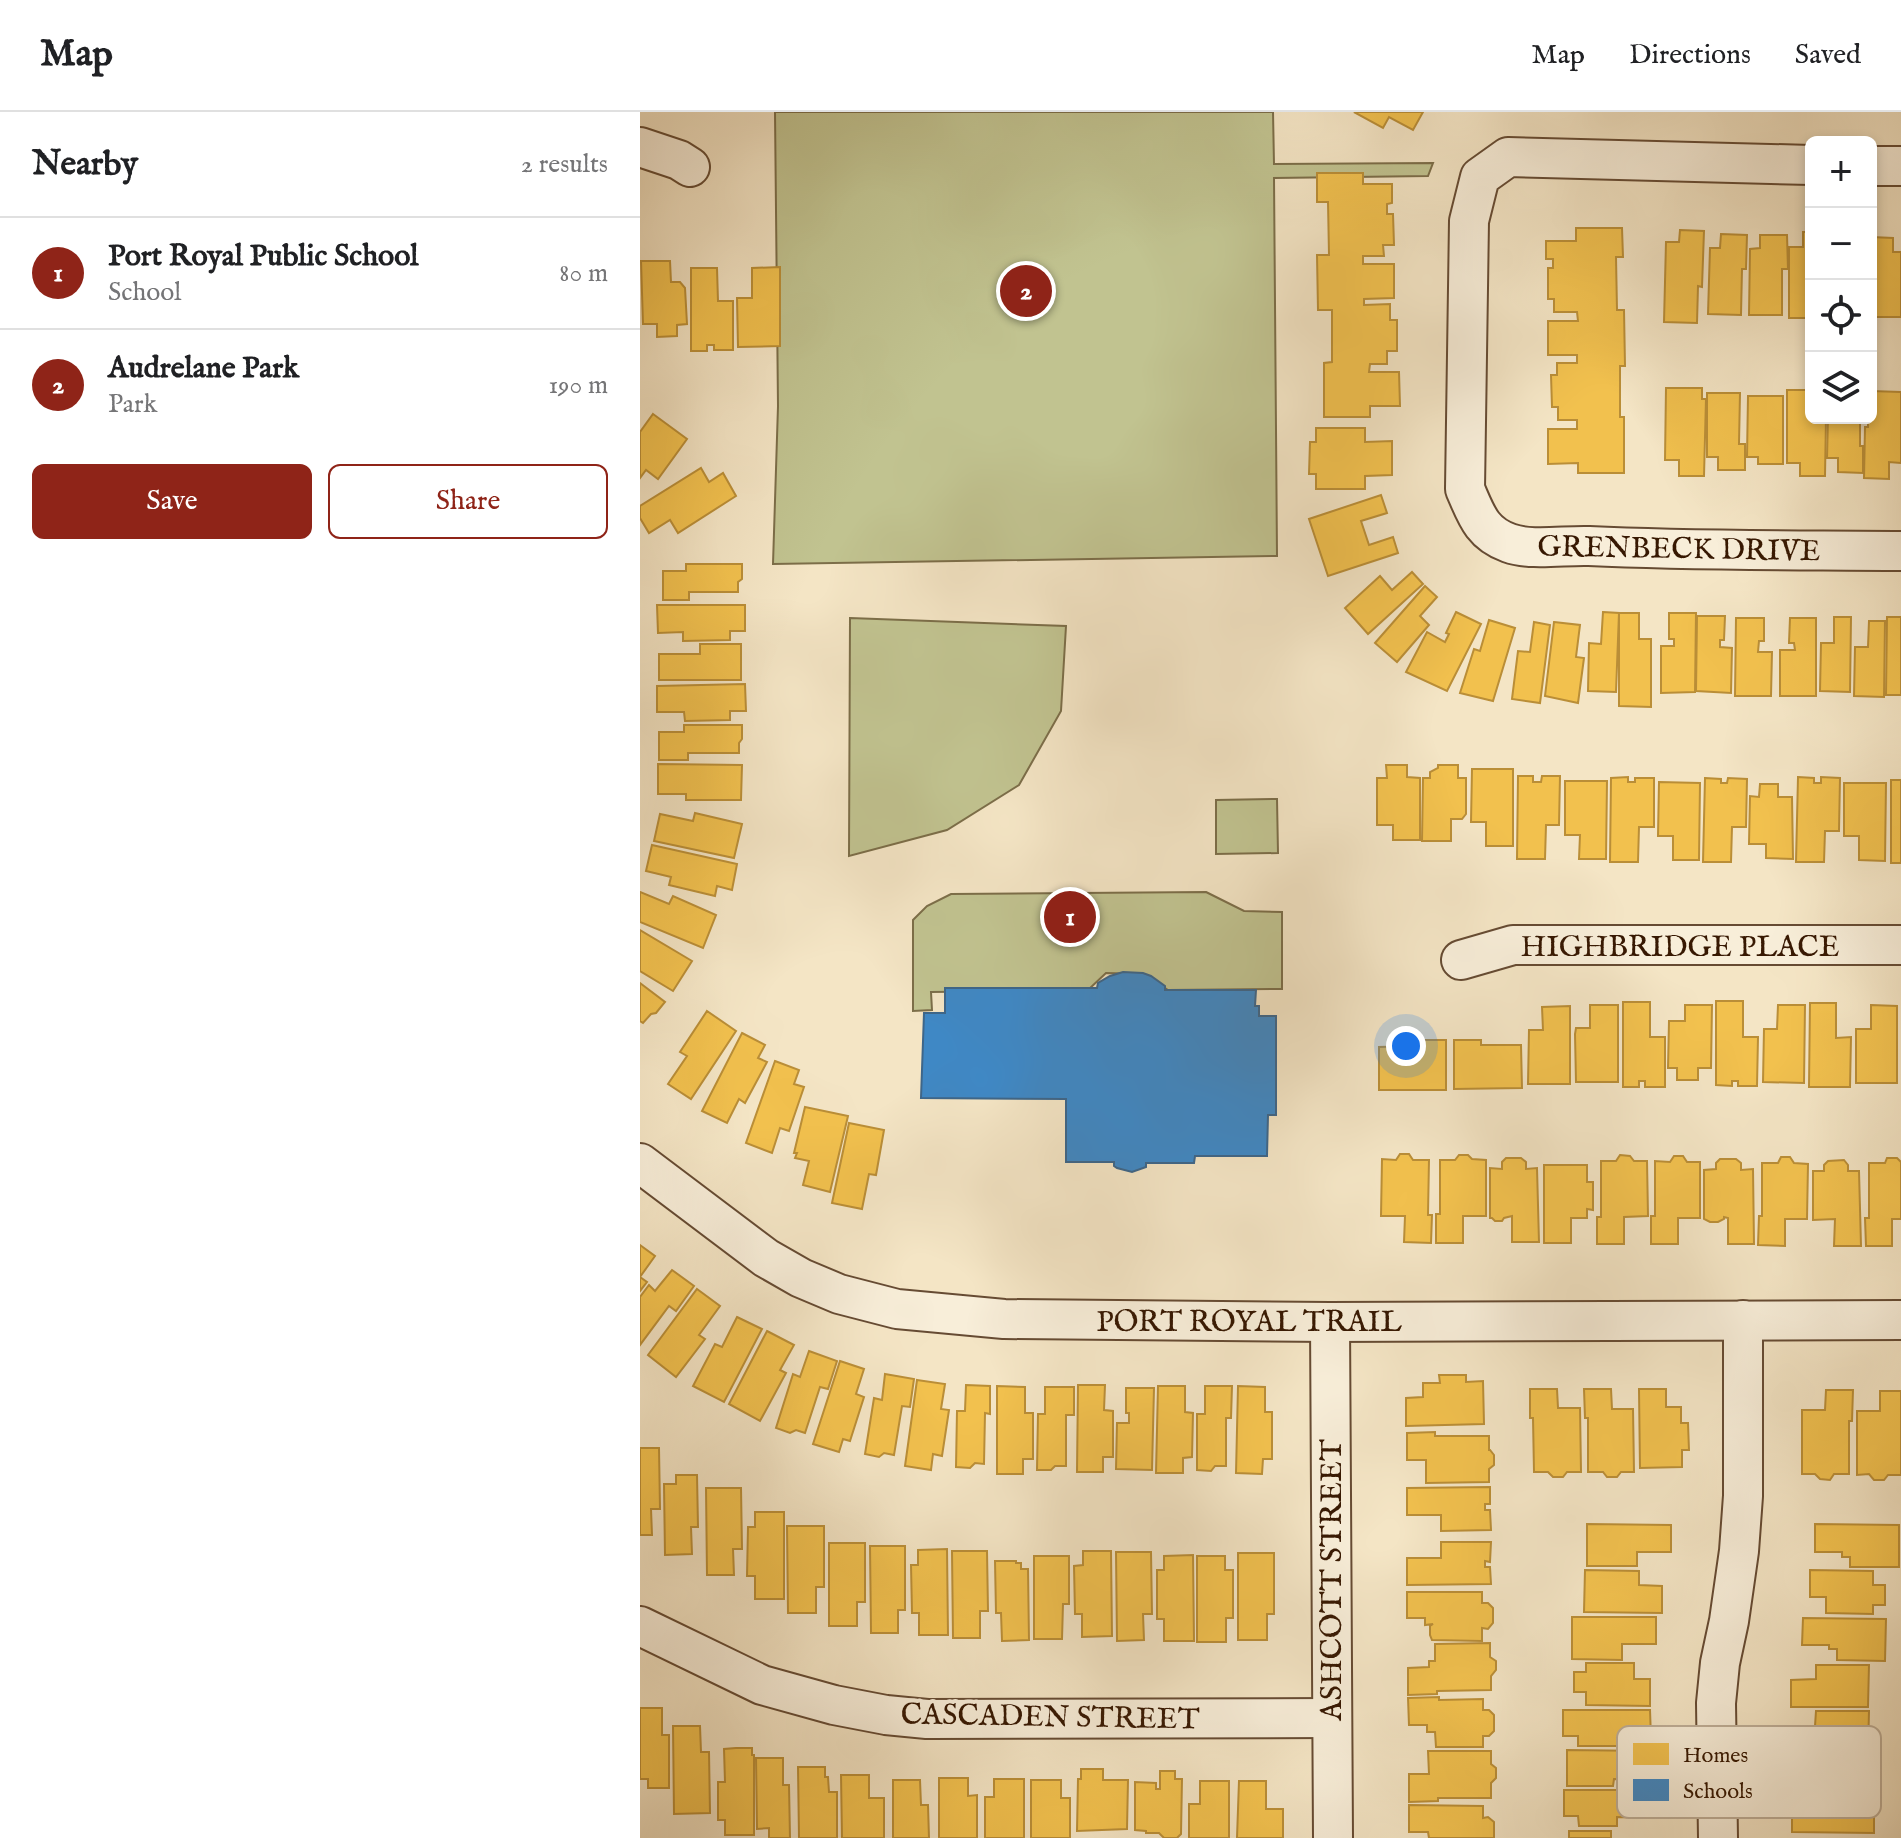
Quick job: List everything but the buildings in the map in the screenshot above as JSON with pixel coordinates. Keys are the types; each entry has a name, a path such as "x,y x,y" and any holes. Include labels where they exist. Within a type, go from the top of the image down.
{"street":[{"path":"640,147 679,160 690,167"},
{"name":"GRENBECK DRIVE","path":"1805,165 1508,157 1480,177 1469,221 1465,489 1481,526 1509,543 1535,547 1901,551"},
{"path":"1877,166 1901,166"},
{"name":"HIGHBRIDGE PLACE","path":"1461,960 1513,945 1901,945"},
{"name":"PORT ROYAL TRAIL","path":"640,1163 766,1258 801,1278 839,1294 897,1309 1004,1319 1330,1322 1901,1320"},
{"path":"1716,1726 1720,1663 1729,1621 1743,1496 1743,1320"},
{"name":"ASHCOTT STREET","path":"1330,1322 1333,1838"},
{"name":"CASCADEN STREET","path":"640,1626 762,1685 834,1705 886,1715 941,1719 1332,1718"},
{"path":"1718,1818 1718,1838"}],"green space":[{"path":"775,112 1273,112 1274,164 1433,163 1428,176 1274,178 1277,556 773,564 778,406"},
{"path":"850,618 1066,626 1061,711 1019,785 947,830 849,856"},
{"path":"1277,799 1278,853 1216,854 1216,800"},
{"path":"1206,892 1244,911 1282,912 1282,989 1168,990 1144,974 1106,973 1088,990 931,992 932,1010 913,1011 913,920 927,906 951,894"}],"place":[{"name":"Audrelane Park","path":"1026,291"},
{"name":"Port Royal Public School","path":"1070,917"}]}
